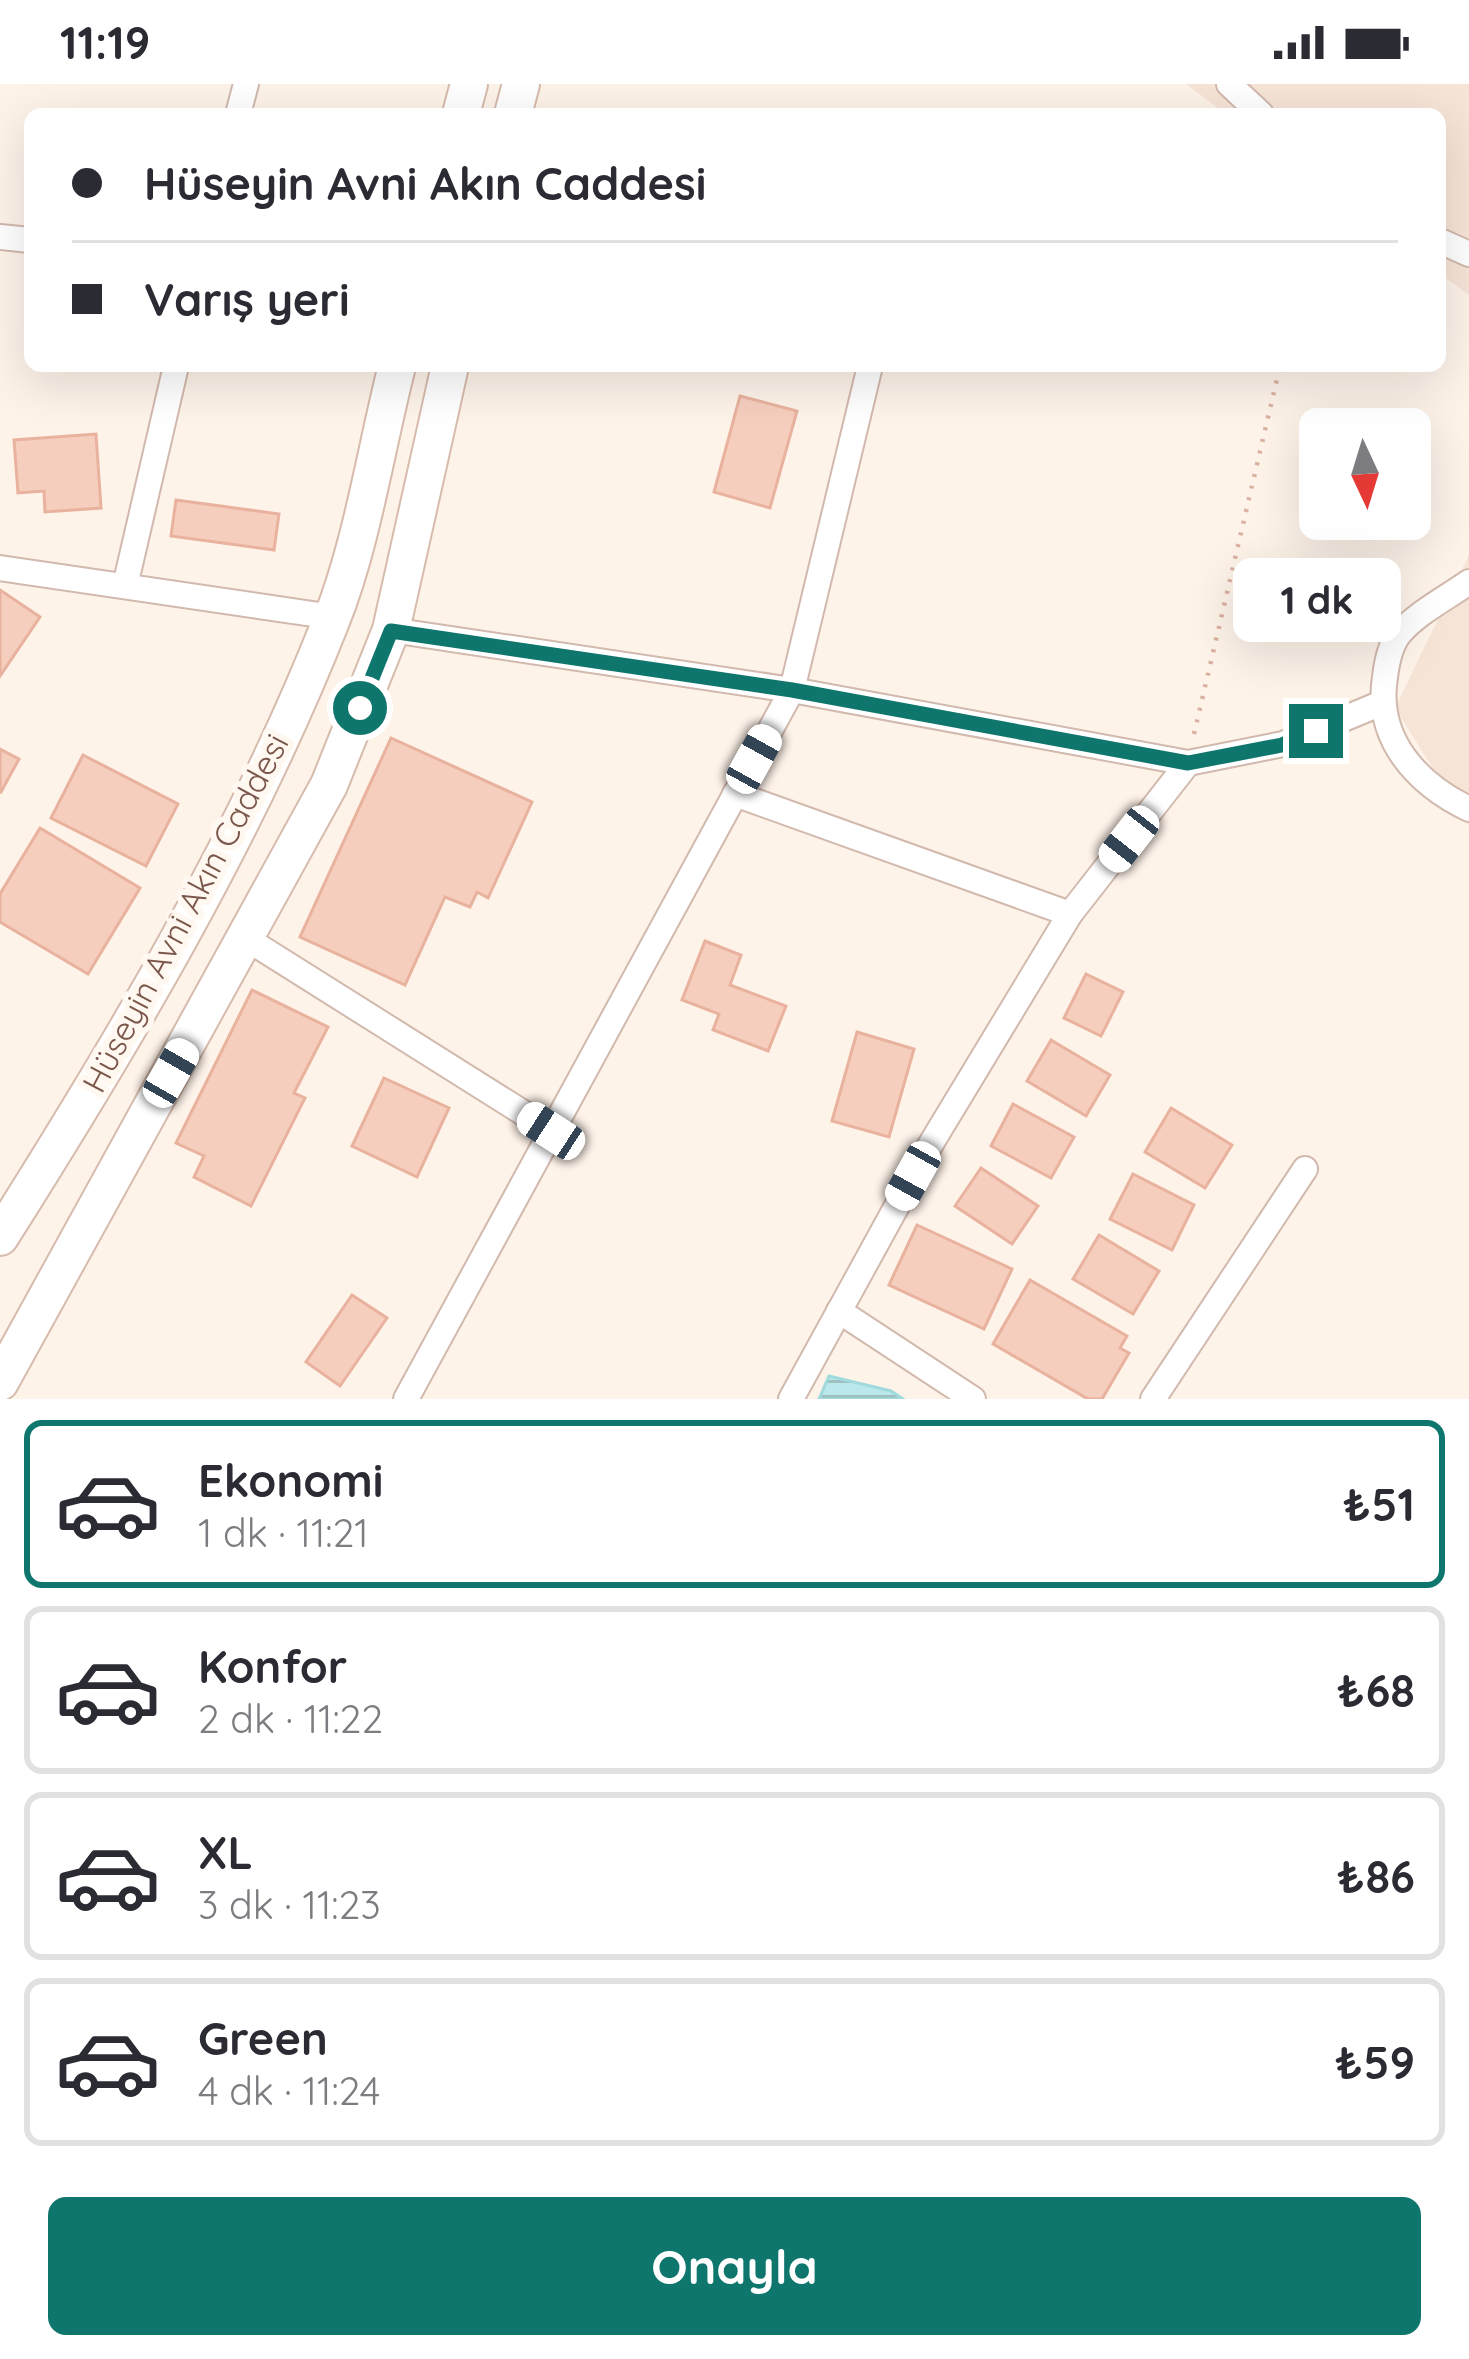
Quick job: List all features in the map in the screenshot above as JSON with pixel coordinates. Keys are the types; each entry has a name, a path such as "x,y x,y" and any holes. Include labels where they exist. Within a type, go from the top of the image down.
{"main road":[{"name":"Hüseyin Avni Akın Caddesi","path":"0,1237 76,1117 247,811 333,616 395,372"},
{"name":"Hüseyin Avni Akın Caddesi","path":"0,1382 329,785 391,631 449,372"}],"street":[{"path":"1228,84 1254,108"},
{"path":"124,586 175,372"},
{"path":"406,1399 792,690 869,372"},
{"path":"0,568 333,616"},
{"path":"1469,582 1401,632 1389,652 1382,703 1396,748 1413,771 1441,795 1469,809"},
{"path":"391,631 792,690 1188,763 1282,745 1382,703"},
{"path":"791,1399 932,1142 1070,914 1188,763"},
{"path":"735,794 1070,914"},
{"path":"247,939 551,1131"},
{"path":"1153,1399 1305,1168"},
{"path":"839,1311 973,1399"}],"path":[{"path":"1188,763 1279,372"}],"shaded area":[{"path":"1186,84 1469,84 1469,295 1446,278 1446,108 1218,108"},
{"path":"1469,555 1469,826 1395,708"}],"water":[{"path":"829,1376 891,1391 903,1399 819,1399"}],"building":[{"path":"740,396 797,411 770,508 714,492"},
{"path":"96,434 101,508 45,512 44,491 18,493 14,440"},
{"path":"176,500 279,514 274,550 171,536"},
{"path":"0,590 40,617 0,676"},
{"path":"391,738 532,802 488,898 477,892 470,907 445,897 405,985 300,937"},
{"path":"0,749 19,759 1,792 0,791"},
{"path":"83,755 178,804 146,866 51,818"},
{"path":"40,828 140,888 88,974 0,922 0,894"},
{"path":"705,941 741,955 730,985 786,1006 768,1051 713,1030 719,1014 682,1000"},
{"path":"1086,974 1123,992 1101,1036 1064,1018"},
{"path":"252,990 328,1027 294,1093 305,1098 251,1206 194,1177 204,1156 176,1143"},
{"path":"857,1032 914,1049 889,1137 832,1121"},
{"path":"1051,1040 1110,1075 1086,1116 1027,1081"},
{"path":"384,1078 449,1108 417,1177 352,1146"},
{"path":"1013,1104 1074,1137 1051,1178 991,1146"},
{"path":"1171,1108 1232,1145 1205,1188 1145,1152"},
{"path":"981,1168 1038,1206 1012,1244 955,1206"},
{"path":"1133,1174 1194,1205 1172,1250 1110,1219"},
{"path":"917,1225 1012,1269 984,1329 889,1285"},
{"path":"1099,1235 1159,1271 1133,1314 1073,1279"},
{"path":"1030,1280 1127,1336 1120,1348 1129,1353 1102,1399 1088,1399 993,1344"},
{"path":"352,1295 387,1318 340,1386 306,1362"}],"route":[{"path":"360,708 391,631 792,690 1188,763 1282,745 1316,731"}]}
